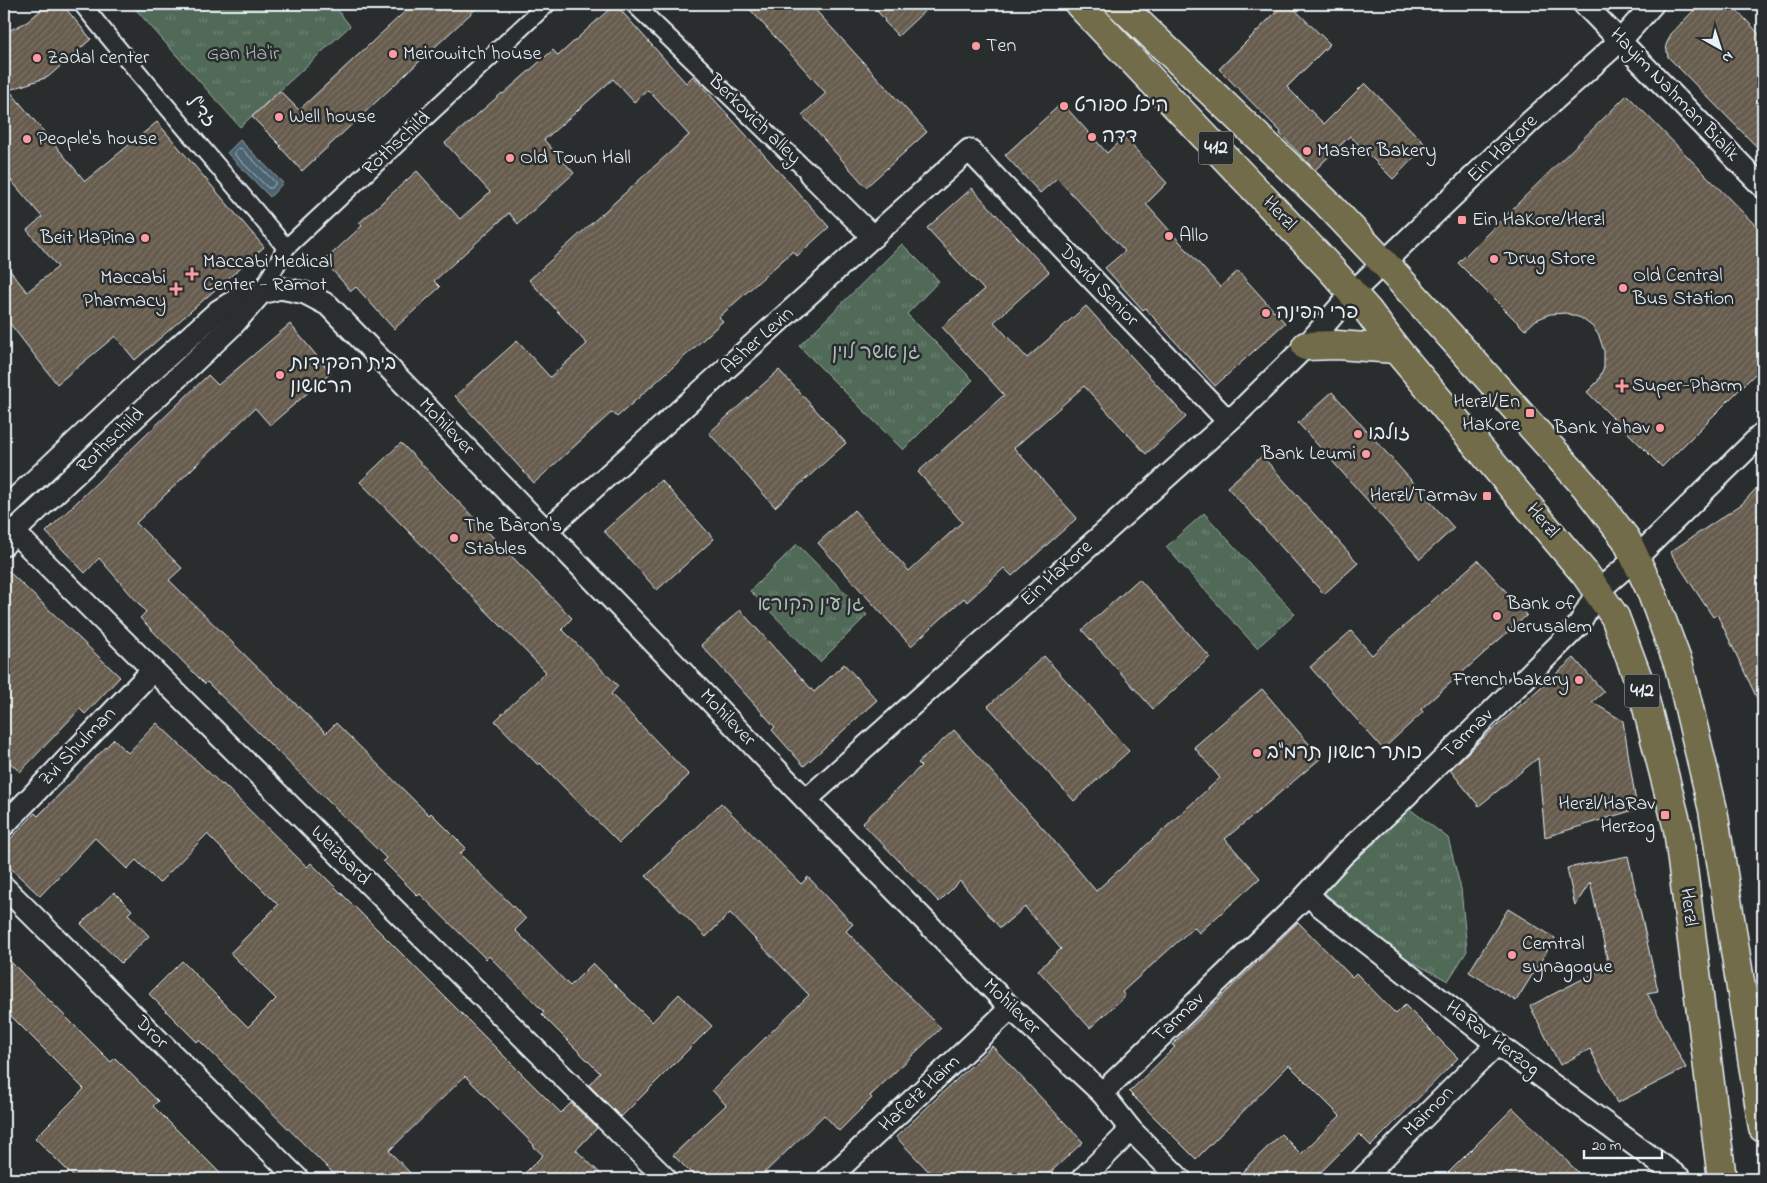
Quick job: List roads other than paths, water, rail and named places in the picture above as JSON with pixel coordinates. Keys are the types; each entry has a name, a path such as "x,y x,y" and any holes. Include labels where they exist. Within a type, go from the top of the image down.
{"main road":[{"name":"Herzl","path":"1079,4 1328,266 1586,575 1615,618 1643,692 1678,829 1722,1179"},
{"name":"Herzl","path":"1119,4 1326,202 1384,263 1586,487 1626,539 1651,591 1679,666 1713,810 1763,1128"},
{"path":"1306,346 1337,344 1396,349"}],"street":[{"name":"זד\"ל","path":"82,4 286,248"},
{"name":"Rothschild","path":"9,539 232,326 260,294 286,248 547,4"},
{"name":"Berkovich alley","path":"634,4 873,237"},
{"name":"Hayim Nahman Bialik","path":"1584,4 1763,187"},
{"name":"Ein HaKore","path":"806,800 1240,412 1306,346 1352,294 1530,122 1621,40 1653,4"},
{"name":"Asher Levin","path":"546,531 969,150"},
{"name":"David Senior","path":"969,150 1228,421"},
{"name":"Mohilever","path":"260,294 280,288 304,293 328,305 806,800 1011,1008 1102,1093 1131,1130 1180,1179"},
{"name":"Rothschild","path":"4,509 142,379 218,311 236,300 260,294"},
{"name":"Tarmav","path":"1102,1093 1308,894 1350,848 1578,626 1597,592 1636,558 1763,433"},
{"name":"Weizbard","path":"9,539 153,670 666,1179"},
{"name":"Zvi Shulman","path":"4,825 153,670"},
{"name":"Dror","path":"4,887 298,1179"},
{"name":"HaRav Herzog","path":"1308,894 1497,1044 1681,1179"},
{"name":"Hafetz Haim","path":"828,1179 1011,1008"},
{"name":"Maimon","path":"1362,1179 1497,1044"},
{"path":"1082,1179 1131,1130"}],"water":[{"path":"240,140 283,183 270,197 227,153"}],"place":[{"name":"Ten","path":"976,46"},
{"name":"Meirowitch house","path":"393,54"},
{"name":"Zadal center","path":"37,58"},
{"name":"היכל ספורט","path":"1064,106"},
{"name":"Well house","path":"279,117"},
{"name":"דדה","path":"1092,137"},
{"name":"People's house","path":"27,139"},
{"name":"Master Bakery","path":"1307,151"},
{"name":"Old Town Hall","path":"510,158"},
{"name":"Ein HaKore/Herzl","path":"1462,220"},
{"name":"Allo","path":"1169,236"},
{"name":"Beit HaPina","path":"145,238"},
{"name":"Drug Store","path":"1494,259"},
{"name":"Maccabi Medical Center - Ramot","path":"192,274"},
{"name":"Old Central Bus Station","path":"1623,288"},
{"name":"Maccabi Pharmacy","path":"176,289"},
{"name":"פרי הפינה","path":"1266,313"},
{"name":"בית הפקידות הראשון","path":"280,375"},
{"name":"Super-Pharm","path":"1622,386"},
{"name":"Herzl/En HaKore","path":"1530,413"},
{"name":"Bank Yahav","path":"1660,428"},
{"name":"זולבו","path":"1358,434"},
{"name":"Bank Leumi","path":"1366,454"},
{"name":"Herzl/Tarmav","path":"1487,496"},
{"name":"The Baron's Stables","path":"454,538"},
{"name":"Bank of Jerusalem","path":"1497,616"},
{"name":"French bakery","path":"1579,680"},
{"name":"כותר ראשון תרמ\"ב","path":"1257,753"},
{"name":"Herzl/HaRav Herzog","path":"1665,815"},
{"name":"Cemtral synagogue","path":"1512,955"}],"park label":[{"name":"Gan Ha'ir","path":"243,54"},
{"name":"גן אשר לוין","path":"876,353"},
{"name":"גן עין הקורא","path":"811,605"}]}
